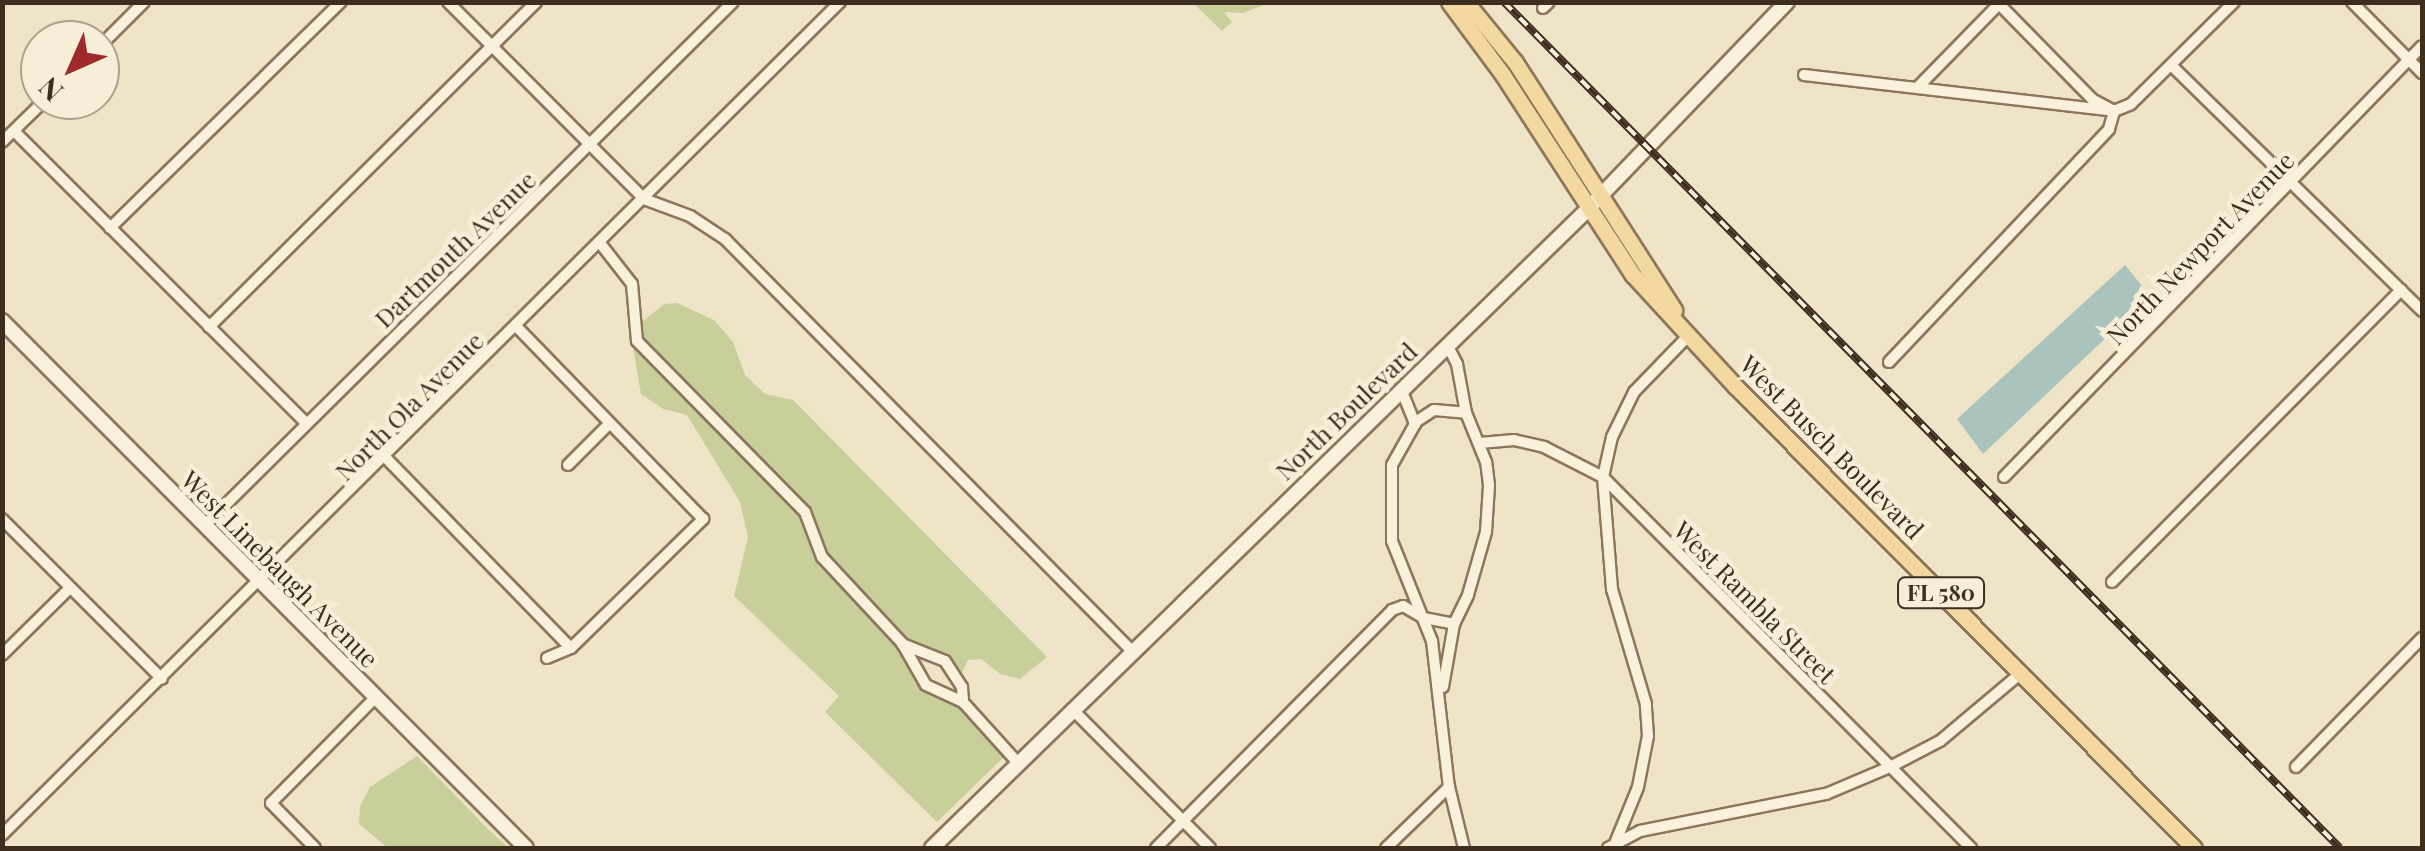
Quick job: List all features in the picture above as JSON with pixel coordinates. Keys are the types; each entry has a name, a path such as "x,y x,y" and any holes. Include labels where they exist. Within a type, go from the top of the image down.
{"main road":[{"name":"West Busch Boulevard","path":"1449,2 1503,75 1633,275 2194,848"},
{"name":"West Busch Boulevard","path":"1466,2 1515,62 1689,335"}],"street":[{"path":"120,26 144,2"},
{"path":"110,228 341,2"},
{"path":"448,2 644,199 690,216 725,239 1132,650"},
{"path":"209,328 536,2"},
{"name":"Dartmouth Avenue","path":"206,525 733,2"},
{"name":"North Ola Avenue","path":"2,834 262,582 840,2"},
{"name":"North Boulevard","path":"932,848 1588,210 1787,2"},
{"path":"1804,75 2114,111 2131,104 2234,2"},
{"path":"2352,2 2422,73"},
{"path":"1918,87 1999,3 2093,100 2114,111"},
{"name":"North Newport Avenue","path":"2004,476 2422,46"},
{"path":"2172,66 2422,311"},
{"path":"1889,362 2109,128 2114,111"},
{"path":"2,142 25,120"},
{"path":"14,131 306,423"},
{"path":"600,243 632,284 637,341 805,512 822,557 902,644 926,685 963,702 1018,763"},
{"path":"2112,582 2402,290"},
{"name":"West Linebaugh Avenue","path":"2,321 526,848"},
{"path":"517,327 703,519 571,648 547,658"},
{"path":"1612,845 1638,787 1648,736 1646,704 1612,589 1603,478 1612,437 1634,392 1689,335"},
{"path":"1440,702 1454,624 1468,595 1486,532 1488,484 1480,443 1466,413 1456,364 1447,344"},
{"path":"1400,389 1414,422"},
{"path":"1464,848 1449,787 1432,641 1392,541 1390,499 1392,466 1414,422 1434,410 1466,413"},
{"path":"568,465 610,422"},
{"name":"West Rambla Street","path":"1480,443 1514,440 1544,447 1603,478 1971,848"},
{"path":"386,458 571,648"},
{"path":"2,519 162,680"},
{"path":"2,655 70,588"},
{"path":"1156,848 1392,610 1403,606 1424,618 1454,624"},
{"path":"2296,767 2422,638"},
{"path":"902,644 945,661 962,687 963,702"},
{"path":"1612,845 1640,831 1826,794 1940,740 2020,673"},
{"path":"315,848 271,803 376,697"},
{"path":"1072,709 1210,848"},
{"path":"1386,848 1449,787"}],"green space":[{"path":"1193,3 1269,3 1243,13 1224,12 1232,22 1222,31"},
{"path":"677,303 714,320 733,342 745,375 765,394 793,400 1047,657 1020,679 1000,674 981,659 968,660 962,672 948,656 903,636 827,554 810,508 643,338 642,322 664,304"},
{"path":"633,348 800,516 817,562 897,648 921,689 960,708 1004,757 937,822 825,712 839,696 734,596 748,537 740,502 687,415 663,409 641,394"},
{"path":"417,756 509,848 388,848 359,824 360,806 370,787"}],"water":[{"path":"2125,265 2150,296 1983,454 1957,419"}],"railway":[{"path":"1504,2 2340,848"}]}
